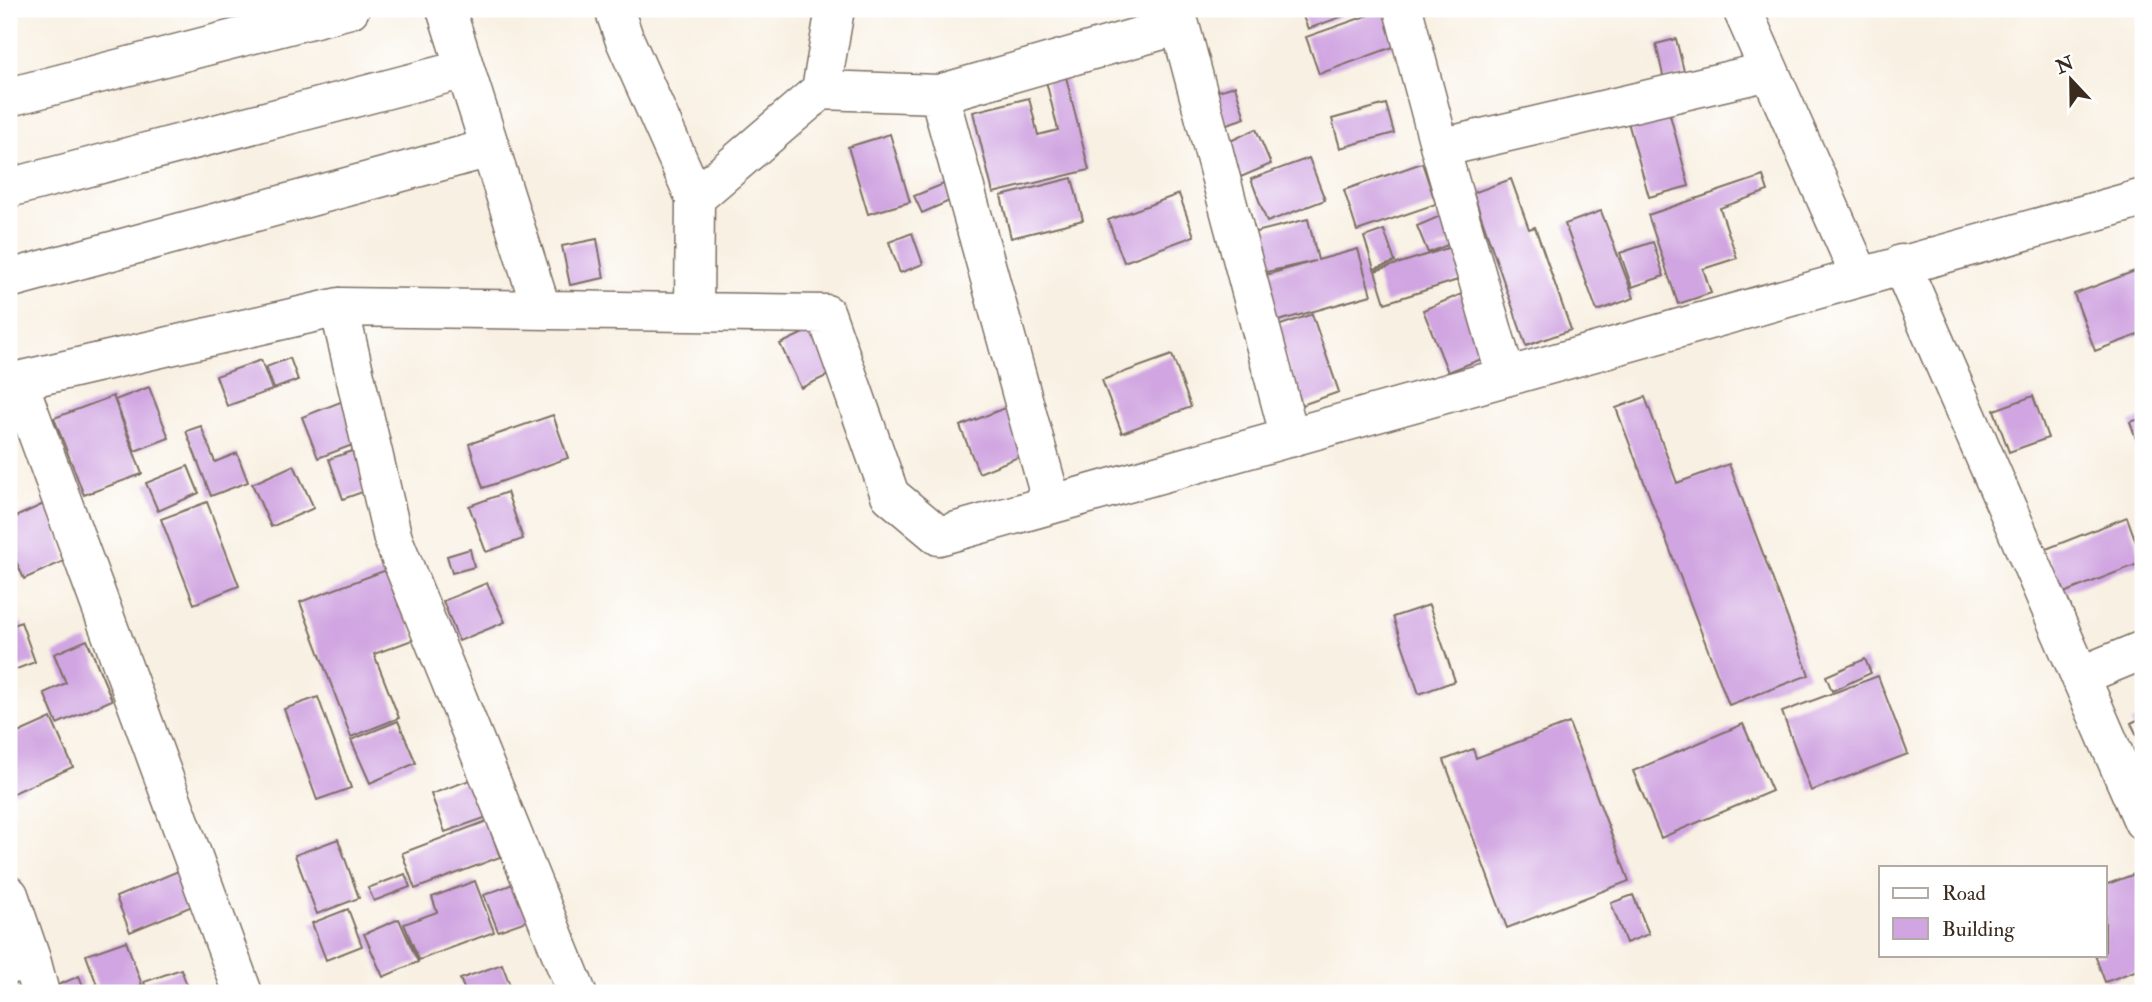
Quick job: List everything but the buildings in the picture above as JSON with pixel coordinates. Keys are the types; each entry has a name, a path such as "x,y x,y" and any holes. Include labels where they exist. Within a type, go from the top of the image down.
{"street":[{"path":"9,97 350,9"},
{"path":"446,9 541,308"},
{"path":"614,9 624,38 695,198 694,312"},
{"path":"695,198 821,90 835,9"},
{"path":"1403,9 1506,377"},
{"path":"1742,9 1860,276"},
{"path":"821,90 939,94 1180,25 1290,438"},
{"path":"9,188 465,69"},
{"path":"1440,148 1769,71"},
{"path":"939,94 1052,505"},
{"path":"9,279 490,148"},
{"path":"243,993 14,382 340,307 826,314 890,495 939,536 2143,198"},
{"path":"1901,264 2143,821"},
{"path":"340,307 393,539 577,993"},
{"path":"2080,676 2143,650"},
{"path":"9,895 27,972"}]}
